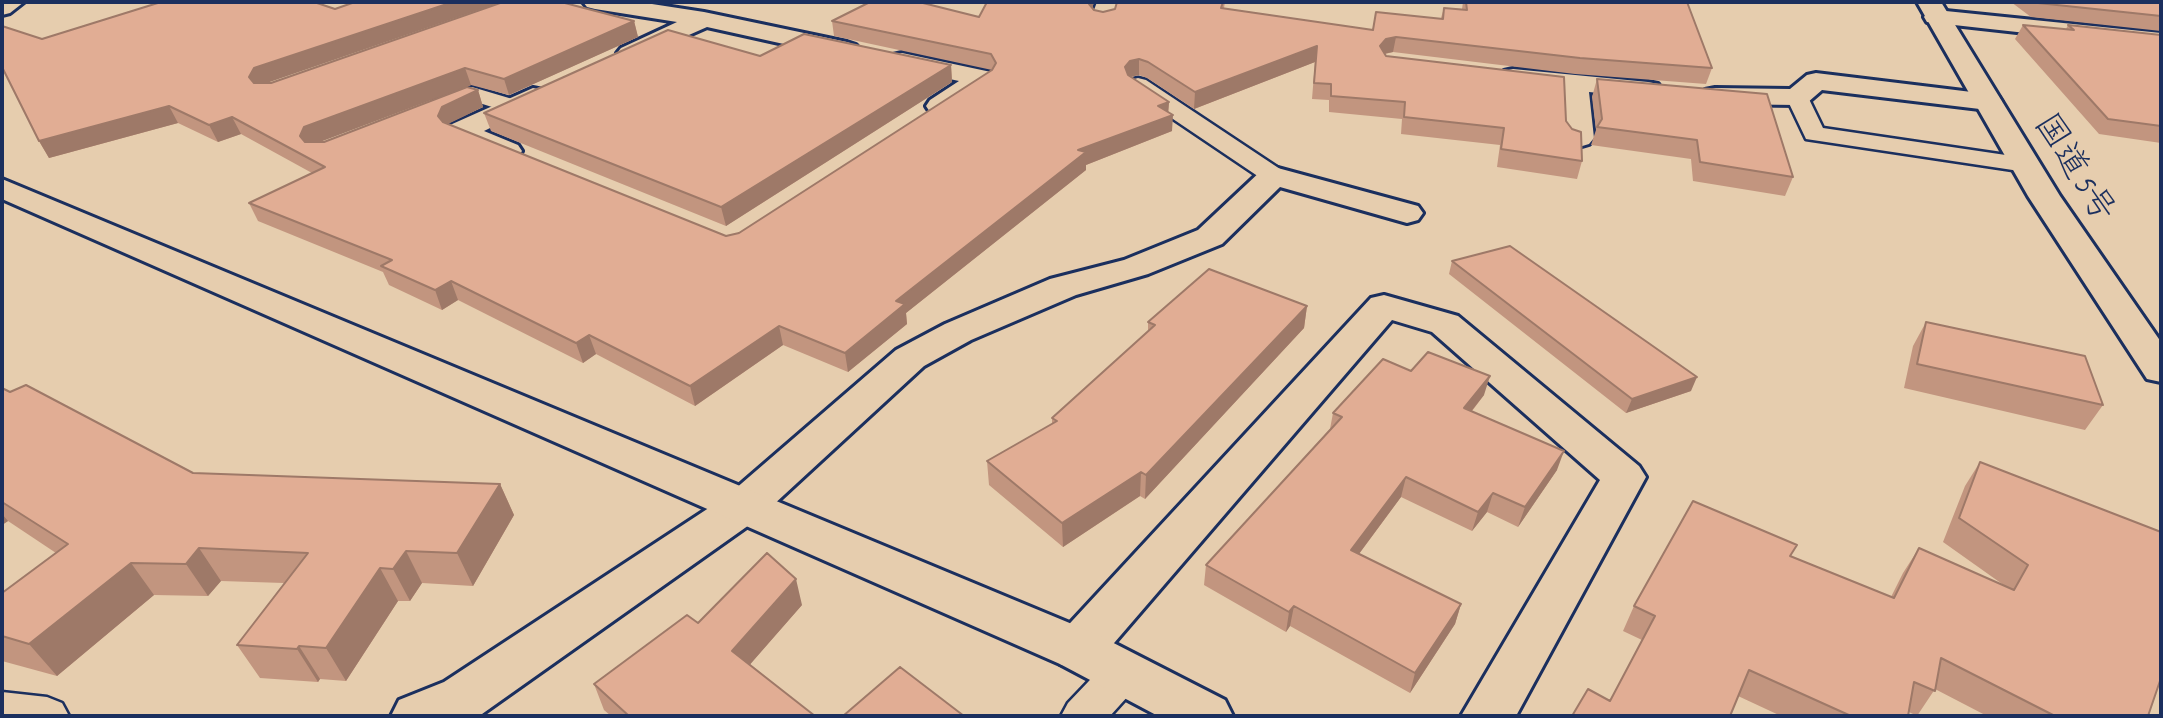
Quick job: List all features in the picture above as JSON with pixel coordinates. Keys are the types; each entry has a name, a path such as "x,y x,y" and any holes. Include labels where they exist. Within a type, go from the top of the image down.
{"main road":[{"path":"2,8 12,2"},
{"path":"596,2 704,19 982,78 913,123"},
{"path":"1933,9 2161,41"},
{"name":"国道5号","path":"1933,9 2025,165 2159,363"},
{"path":"608,63 704,19"},
{"path":"1484,74 1575,85 1682,93 1797,97 1816,80 1988,102"},
{"path":"537,163 460,131 559,85"},
{"path":"1575,85 1579,138"},
{"path":"418,716 464,698 743,508 910,358 995,314 1063,287 1136,267 1210,237 1274,176 1407,213"},
{"path":"2,188 743,508 1078,649 1206,716"},
{"path":"1078,649 1384,306 1445,324 1624,477 1488,716"}],"lane":[{"path":"1138,85 1274,176"},
{"path":"422,114 472,94 511,106"},
{"path":"1797,97 1814,134 2025,165"},
{"path":"1083,716 1124,673"},
{"path":"2,710 47,716"}],"building":[{"path":"161,2 314,2 335,9 355,2 453,2 254,68 249,77 254,83 271,83 503,2 561,2 634,21 504,79 465,68 304,127 300,136 305,142 324,142 467,87 478,90 442,107 438,116 443,122 726,236 739,233 992,70 996,63 991,54 832,21 870,2 919,2 979,17 987,2 1090,2 1094,10 1103,12 1115,9 1117,2 1223,2 1221,8 1373,30 1376,12 1443,19 1444,8 1467,10 1466,2 1687,2 1712,68 1580,58 1396,37 1386,39 1380,46 1386,56 1564,77 1566,121 1572,129 1581,132 1582,161 1501,149 1504,128 1404,117 1405,102 1331,96 1331,84 1314,83 1317,46 1195,92 1148,62 1139,59 1130,61 1125,67 1128,75 1169,102 1158,106 1173,115 1078,150 1086,152 896,301 905,304 845,353 779,326 690,386 589,335 576,343 451,281 435,290 381,266 392,260 249,203 325,167 232,117 209,125 169,106 39,141 2,67 2,26 42,39"},
{"path":"2161,2 2161,16 2038,3"},
{"path":"2023,25 2074,30 2068,25 2161,35 2161,126 2108,119"},
{"path":"668,30 760,56 804,34 951,65 721,207 484,113"},
{"path":"1597,79 1767,94 1793,177 1700,162 1697,140 1597,127 1602,119"},
{"path":"1510,246 1697,377 1632,399 1452,261"},
{"path":"1209,269 1307,306 1146,475 1141,472 1062,523 987,461 1057,421 1052,418 1155,325 1148,322"},
{"path":"1926,322 2085,356 2103,405 1917,364"},
{"path":"1428,352 1490,376 1464,408 1564,451 1525,507 1493,493 1478,512 1406,477 1351,550 1461,604 1415,673 1294,606 1289,612 1206,565 1342,417 1333,413 1383,359 1411,371"},
{"path":"26,385 193,473 500,484 457,553 406,551 393,569 380,568 326,648 237,645 308,553 199,548 186,564 131,563 29,644 2,636 2,593 68,544 2,502 2,388 10,392"},
{"path":"1980,462 2161,532 2161,678 2148,716 2055,716 1941,658 1935,691 1914,682 1908,716 1851,716 1749,670 1730,716 1572,716 1588,689 1610,701 1655,616 1634,606 1693,501 1797,545 1790,556 1894,598 1919,548 2014,590 2028,565 1959,518"},
{"path":"767,553 796,579 732,651 815,716 629,716 594,684 687,615 698,623"},
{"path":"900,667 964,716 843,716"}]}
